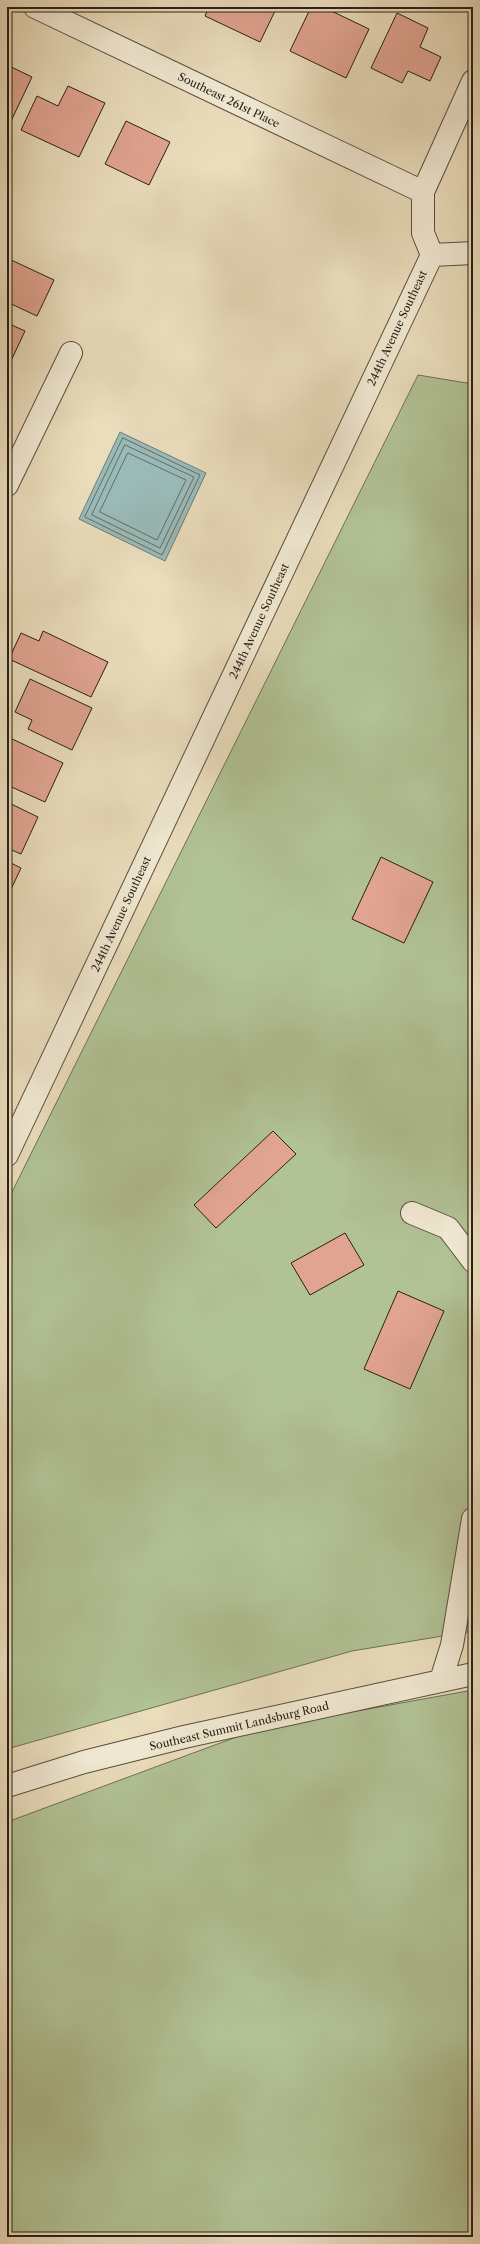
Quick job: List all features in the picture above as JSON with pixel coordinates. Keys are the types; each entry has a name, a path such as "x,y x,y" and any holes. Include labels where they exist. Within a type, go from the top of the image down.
{"street":[{"name":"Southeast 261st Place","path":"35,7 423,192"},
{"path":"473,82 423,192 423,233 432,255 473,254"},
{"name":"244th Avenue Southeast","path":"7,1155 432,255"},
{"path":"7,485 71,353"},
{"path":"412,1213 448,1228 473,1261"},
{"path":"441,1680 452,1645 473,1519"},
{"name":"Southeast Summit Landsburg Road","path":"7,1786 84,1762 184,1738 473,1674"}],"green space":[{"path":"418,375 473,384 473,1631 352,1651 7,1749 7,1202"},
{"path":"473,1690 473,2237 7,2237 7,1822 258,1729"}],"water":[{"path":"120,432 206,473 165,561 79,519"}],"building":[{"path":"209,7 277,7 260,42 205,16"},
{"path":"311,7 323,7 369,29 346,78 290,51"},
{"path":"397,13 428,28 420,47 441,57 430,81 408,71 402,83 371,68"},
{"path":"7,65 32,77 11,121 7,119"},
{"path":"68,86 105,103 79,157 21,130 37,96 58,106"},
{"path":"126,121 170,142 149,185 105,164"},
{"path":"7,258 54,280 37,316 7,302"},
{"path":"7,323 25,331 10,363 7,361"},
{"path":"43,631 108,662 91,697 9,659 21,633 39,641"},
{"path":"30,679 92,708 72,750 28,729 32,720 15,712"},
{"path":"8,737 63,763 45,802 7,785"},
{"path":"7,802 38,817 21,854 7,848"},
{"path":"381,857 433,882 404,943 352,919"},
{"path":"7,861 21,868 7,898"},
{"path":"273,1131 296,1154 216,1228 194,1205"},
{"path":"345,1233 364,1265 310,1295 291,1263"},
{"path":"398,1291 444,1311 410,1389 364,1369"}]}
